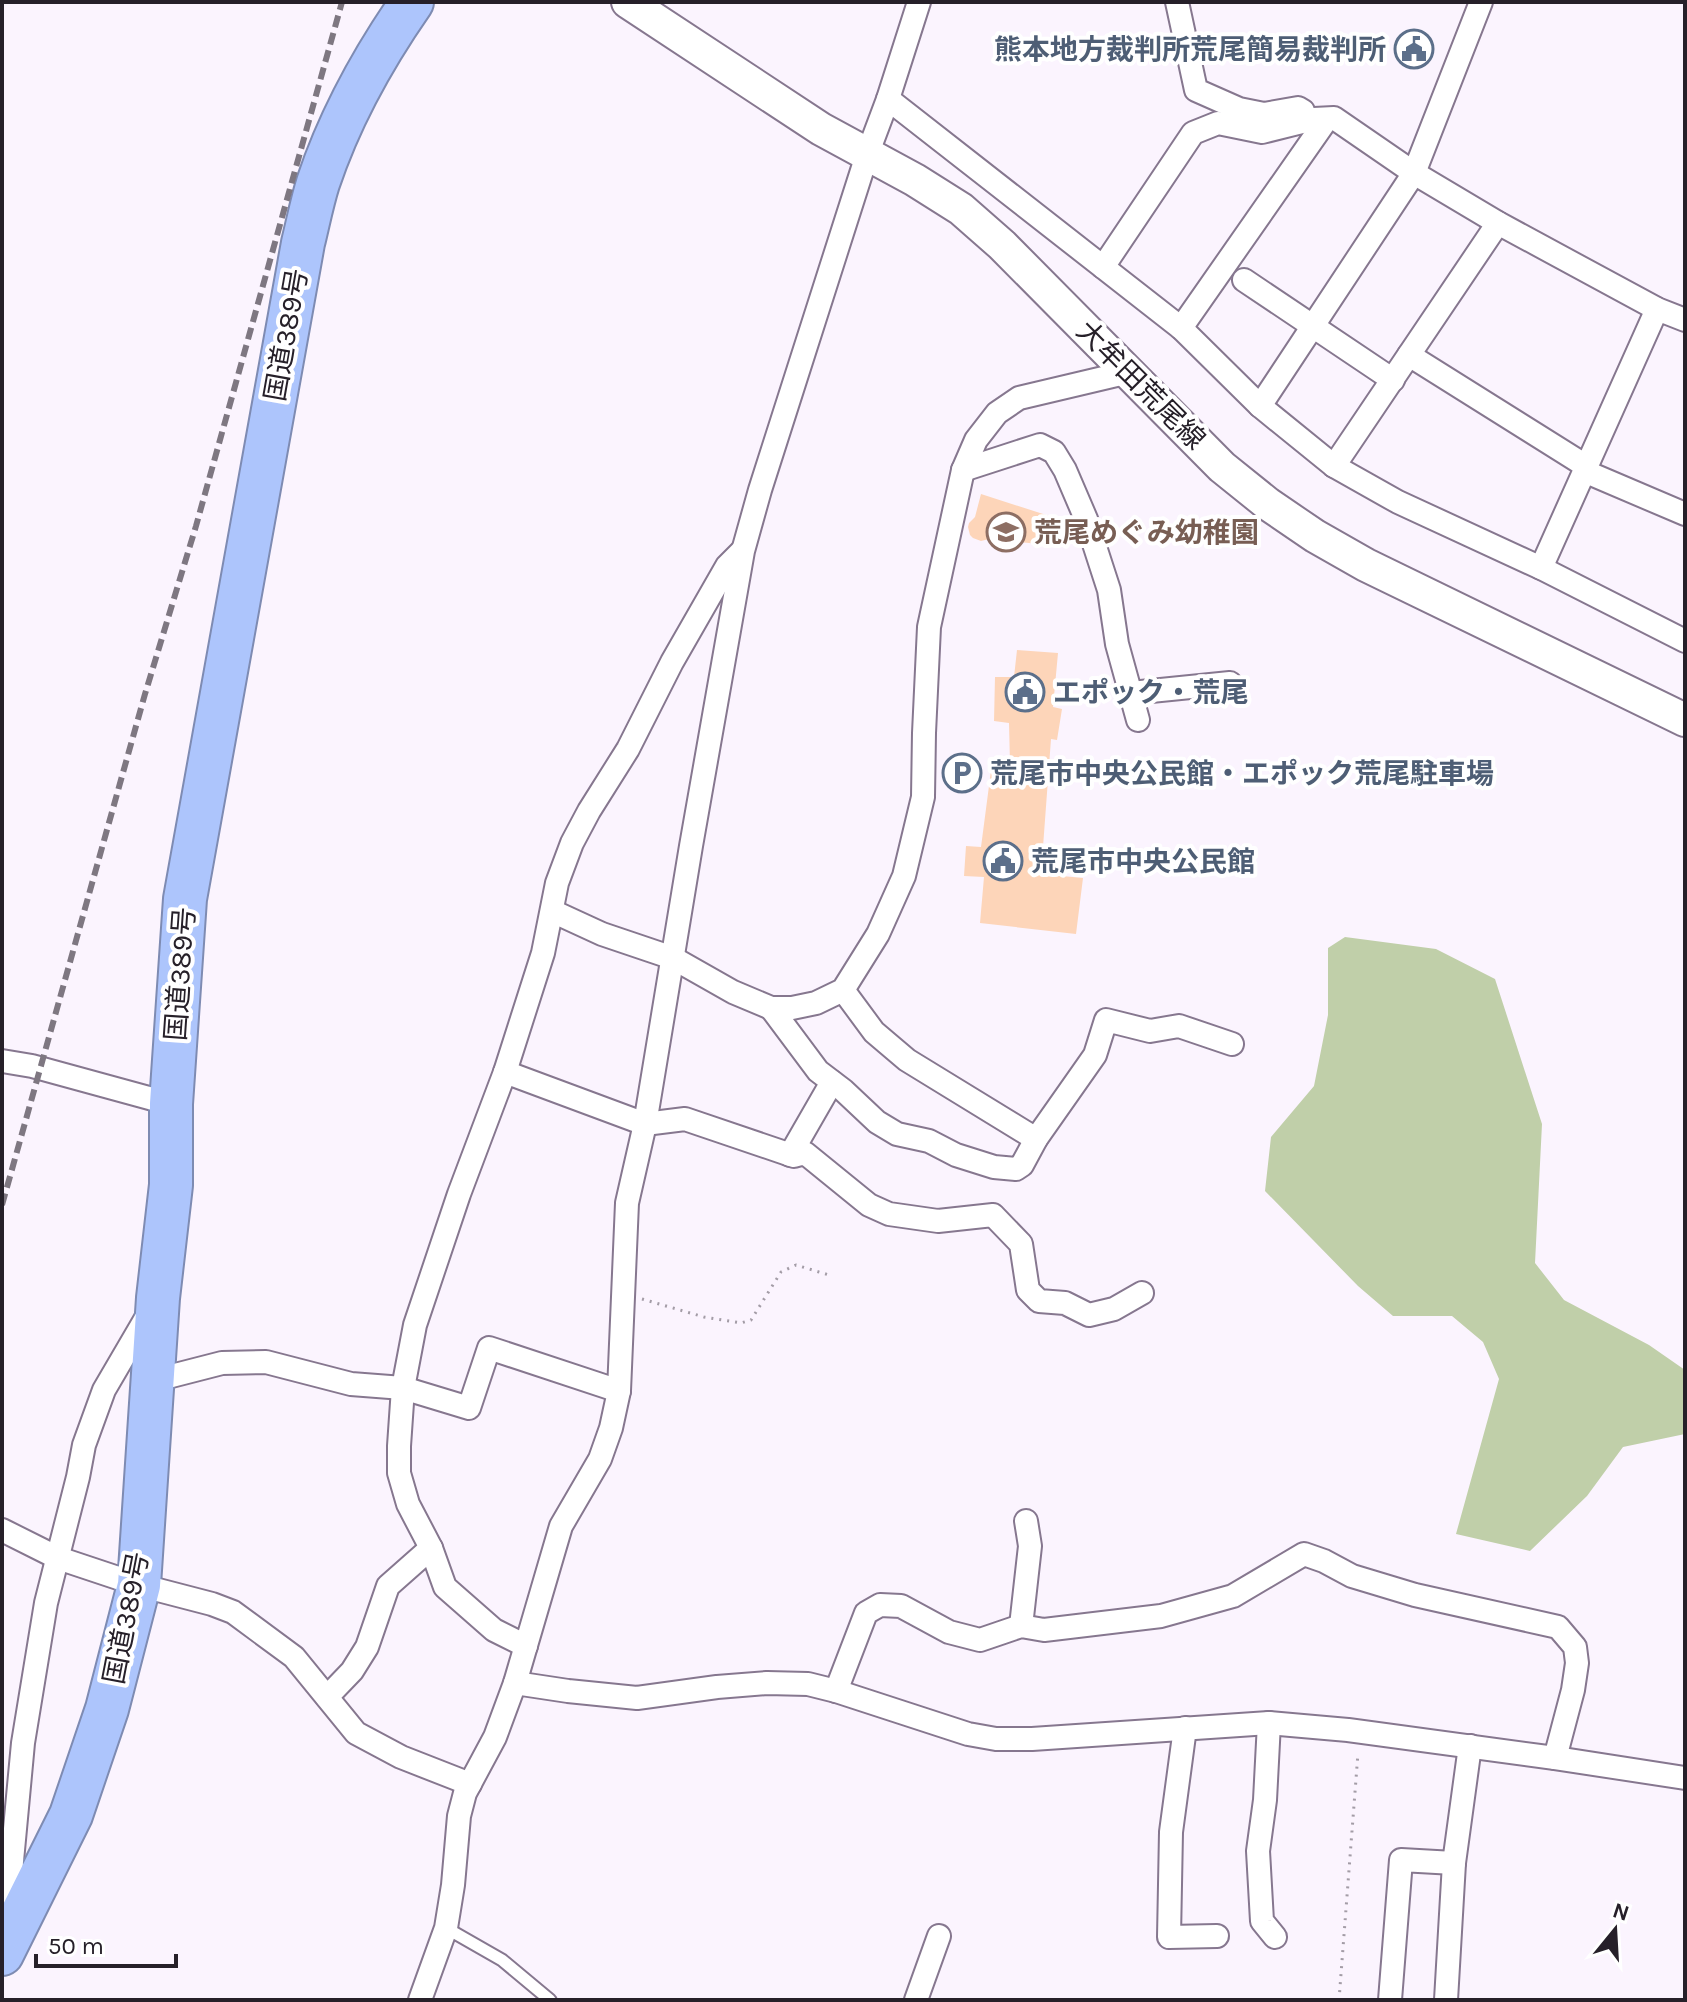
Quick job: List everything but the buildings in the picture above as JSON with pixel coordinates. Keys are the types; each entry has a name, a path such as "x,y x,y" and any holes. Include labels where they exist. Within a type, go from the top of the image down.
{"highway":[{"name":"国道389号","path":"5,1948 71,1815 107,1709 139,1585 158,1298 171,1185 171,1104 185,899 303,243 318,184 340,125 364,77 412,2"}],"main road":[{"name":"大牟田荒尾線","path":"628,2 821,129 961,209 1002,245 1222,467 1315,536 1366,565 1685,720"}],"street":[{"path":"420,2000 446,1928 459,1816 465,1793 495,1737 515,1683 561,1526 600,1459 611,1428 619,1391 627,1203 645,1124 743,551 867,155 919,2"},
{"path":"1177,2 1196,90 1239,109 1264,114 1298,108 1320,119"},
{"path":"1260,406 1414,173 1481,2"},
{"path":"888,99 1181,328 1260,406 1334,466 1398,502 1541,568 1685,641"},
{"path":"1103,267 1193,133 1218,123 1262,132 1334,118 1414,173 1498,223 1657,309 1685,320"},
{"path":"1181,328 1320,119"},
{"path":"1334,466 1498,223"},
{"path":"1244,280 1393,380"},
{"path":"1541,568 1657,309"},
{"path":"1409,355 1585,469 1685,514"},
{"path":"552,911 602,934 673,958 733,992 771,1008 816,1003 843,990 878,934 904,876 923,797 929,627 963,470 976,440 997,413 1019,398 1129,372"},
{"path":"963,470 1040,445 1054,452 1086,519 1109,590 1117,644 1138,720"},
{"path":"526,1646 494,1630 445,1587 431,1548 408,1504 399,1473 399,1446 403,1388 415,1325 459,1194 505,1072 543,953 557,883 572,843 628,749 711,593 727,566 743,551"},
{"path":"1131,693 1230,683"},
{"path":"843,990 874,1032 907,1060 1036,1139"},
{"path":"771,1008 818,1071 877,1122 897,1134 929,1141 956,1155 994,1167 1016,1169 1022,1165 1036,1139 1095,1055 1106,1020 1150,1031 1179,1026 1232,1044"},
{"path":"2,1061 32,1066 171,1104"},
{"path":"505,1072 645,1124 685,1119 790,1155 805,1153 869,1205 889,1214 938,1221 993,1215 1021,1244 1028,1290 1039,1301 1065,1303 1089,1315 1114,1309 1142,1293"},
{"path":"790,1155 832,1082"},
{"path":"5,1948 23,1743 46,1603 84,1445 104,1390 158,1298"},
{"path":"152,1381 222,1363 266,1362 351,1384 403,1388 469,1408 489,1348 619,1391"},
{"path":"1021,1626 1030,1546 1026,1521"},
{"path":"2,1530 58,1558 233,1612 294,1657 356,1733 401,1757 470,1784"},
{"path":"327,1697 352,1671 367,1647 388,1586 431,1548"},
{"path":"836,1691 866,1613 880,1605 901,1606 949,1632 980,1640 1021,1626 1044,1630 1161,1616 1233,1596 1304,1554 1352,1576 1415,1595 1558,1627 1575,1647 1577,1663 1555,1758"},
{"path":"515,1683 637,1698 717,1687 808,1684 968,1734 996,1739 1269,1723 1470,1746 1685,1778"},
{"path":"1269,1723 1265,1800 1258,1851 1262,1921 1275,1937"},
{"path":"1185,1728 1171,1832 1169,1937 1217,1936"},
{"path":"1446,2000 1454,1863 1470,1746"},
{"path":"1390,2000 1401,1860 1454,1863"},
{"path":"916,2000 939,1936"}],"lane":[{"path":"446,1928 502,1960 550,2000"}],"path":[{"path":"623,1293 704,1317 741,1323 751,1320 781,1272 796,1265 829,1275"},
{"path":"1339,2000 1358,1753"}],"green space":[{"path":"1345,937 1436,949 1495,979 1542,1124 1535,1263 1564,1300 1649,1345 1685,1370 1685,1434 1623,1447 1587,1496 1530,1551 1456,1534 1499,1379 1483,1342 1452,1316 1393,1316 1358,1286 1265,1191 1271,1137 1314,1086 1328,1015 1328,948"}],"railway":[{"path":"2,1205 342,2"}],"place":[{"name":"熊本地方裁判所荒尾簡易裁判所","path":"1414,49"},
{"name":"荒尾めぐみ幼稚園","path":"1006,532"},
{"name":"エポック・荒尾","path":"1025,692"},
{"name":"荒尾市中央公民館・エポック荒尾駐車場","path":"962,773"},
{"name":"荒尾市中央公民館","path":"1003,861"}]}
